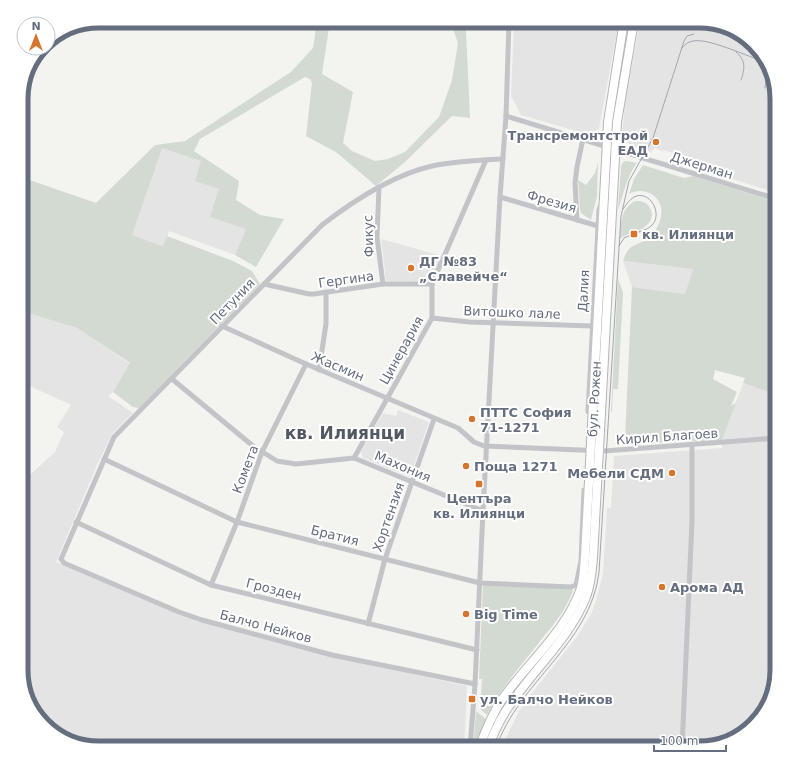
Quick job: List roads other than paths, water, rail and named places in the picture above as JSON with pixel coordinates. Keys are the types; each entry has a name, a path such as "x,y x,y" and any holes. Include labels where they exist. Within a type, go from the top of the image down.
{"main road":[{"name":"бул. Рожен","path":"482,741 487,727 501,702 562,623 581,587 584,570 585,507 595,451 592,392 606,146 610,107 623,28"},
{"name":"бул. Рожен","path":"491,741 506,710 570,627 586,597 590,583 592,566 595,451 615,149 619,108 633,28"}],"street":[{"path":"471,741 475,684 500,197 506,116 508,28"},
{"name":"Джерман","path":"506,116 770,197"},
{"path":"577,220 575,183 583,139"},
{"name":"Петуния","path":"61,560 76,522 116,435 322,225 340,211 379,187 403,176 433,166 503,159"},
{"name":"Цинерария","path":"354,458 432,318 432,284 486,160"},
{"name":"Фикус","path":"379,187 377,237 383,284"},
{"name":"Далия","path":"588,412 592,392 592,326 599,210 604,193"},
{"name":"Фрезия","path":"500,197 598,226"},
{"name":"Гергина","path":"264,284 309,294 383,284 432,284"},
{"path":"319,370 326,324 326,292"},
{"name":"Витошко лале","path":"432,318 493,323 592,326"},
{"name":"Жасмин","path":"222,326 319,370 458,428 479,445 487,446"},
{"name":"Комета","path":"211,585 237,522 262,452 306,364"},
{"name":"Махония","path":"172,379 262,452 277,461 289,464 354,458 483,511"},
{"name":"Хортензия","path":"368,624 385,559 434,419"},
{"name":"Кирил Благоев","path":"487,446 595,451 770,439"},
{"path":"682,741 692,521 692,445"},
{"name":"Братия","path":"104,459 237,522 480,582 575,586 581,561 585,507"},
{"path":"584,490 585,507"},
{"name":"Грозден","path":"76,522 211,585 476,650"},
{"name":"Балчо Нейков","path":"61,560 64,563 158,603 202,620 332,655 475,684"}],"tram line":[{"path":"499,741 506,724 520,703 569,642 583,621 593,598 599,572 621,216 629,181 653,138 684,41 687,36 694,34"},
{"path":"682,48 687,43 693,41 708,42 757,59"},
{"path":"736,52 742,58 744,65 741,80"},
{"path":"765,88 766,78"},
{"path":"623,209 632,198 640,195 650,200 653,204 656,210 655,221 651,226 637,233"},
{"path":"619,246 624,238 640,231"}],"place":[{"name":"Трансремонтстрой ЕАД","path":"656,142"},
{"name":"кв. Илиянци","path":"634,234"},
{"name":"ДГ №83 „Славейче“","path":"411,268"},
{"name":"ПТТС София 71-1271","path":"472,419"},
{"name":"Поща 1271","path":"466,466"},
{"name":"Мебели СДМ","path":"672,473"},
{"name":"Центъра кв. Илиянци","path":"479,484"},
{"name":"Арома АД","path":"662,587"},
{"name":"Big Time","path":"466,614"},
{"name":"ул. Балчо Нейков","path":"472,699"}],"district":[{"name":"кв. Илиянци","path":"345,433"}]}
